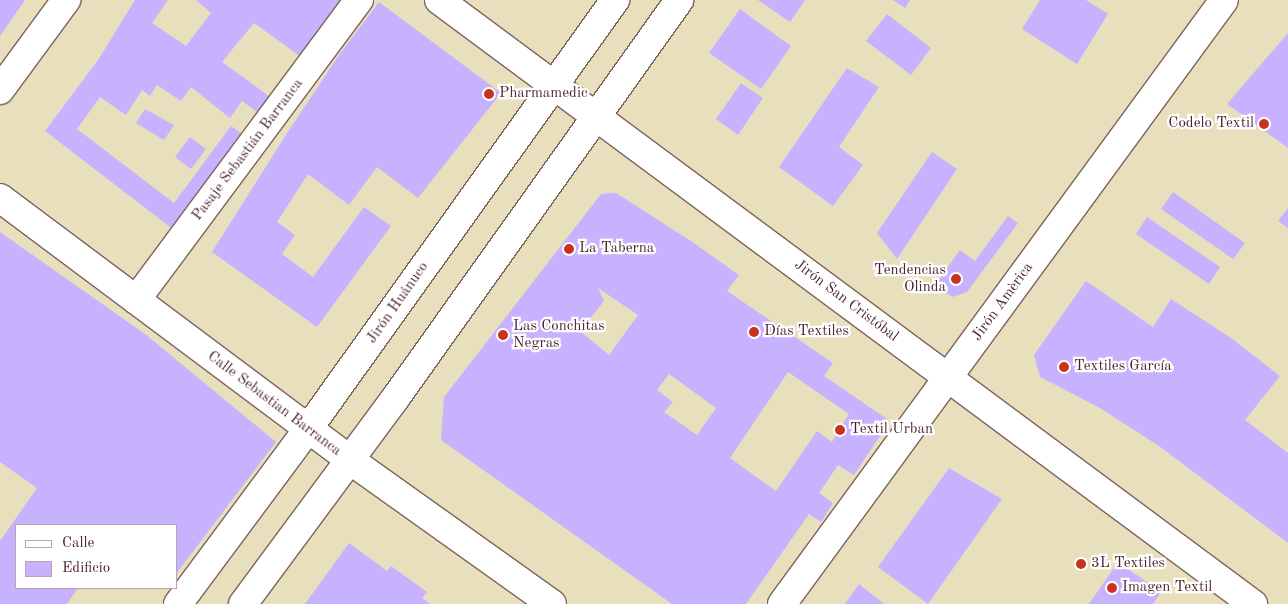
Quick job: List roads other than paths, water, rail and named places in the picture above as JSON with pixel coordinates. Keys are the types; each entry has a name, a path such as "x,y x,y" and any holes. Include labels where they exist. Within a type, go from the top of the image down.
{"street":[{"path":"0,90 66,0"},
{"name":"Pasaje Sebastián Barranca","path":"136,300 358,0"},
{"name":"Jirón San Cristóbal","path":"439,0 1253,604"},
{"name":"Jirón Huánuco","path":"178,604 308,429 615,0"},
{"path":"243,604 350,460 679,0"},
{"name":"Jirón Amèrica","path":"782,604 1224,0"},
{"name":"Calle Sebastian Barranca","path":"0,198 350,460 552,604"}],"place":[{"name":"Pharmamedic","path":"489,94"},
{"name":"Codelo Textil","path":"1264,124"},
{"name":"La Taberna","path":"569,249"},
{"name":"Tendencias Olinda","path":"956,279"},
{"name":"Días Textiles","path":"754,332"},
{"name":"Las Conchitas Negras","path":"503,335"},
{"name":"Textiles García","path":"1064,367"},
{"name":"Textil Urban","path":"840,430"},
{"name":"3L Textiles","path":"1081,564"},
{"name":"Imagen Textil","path":"1112,588"}]}
